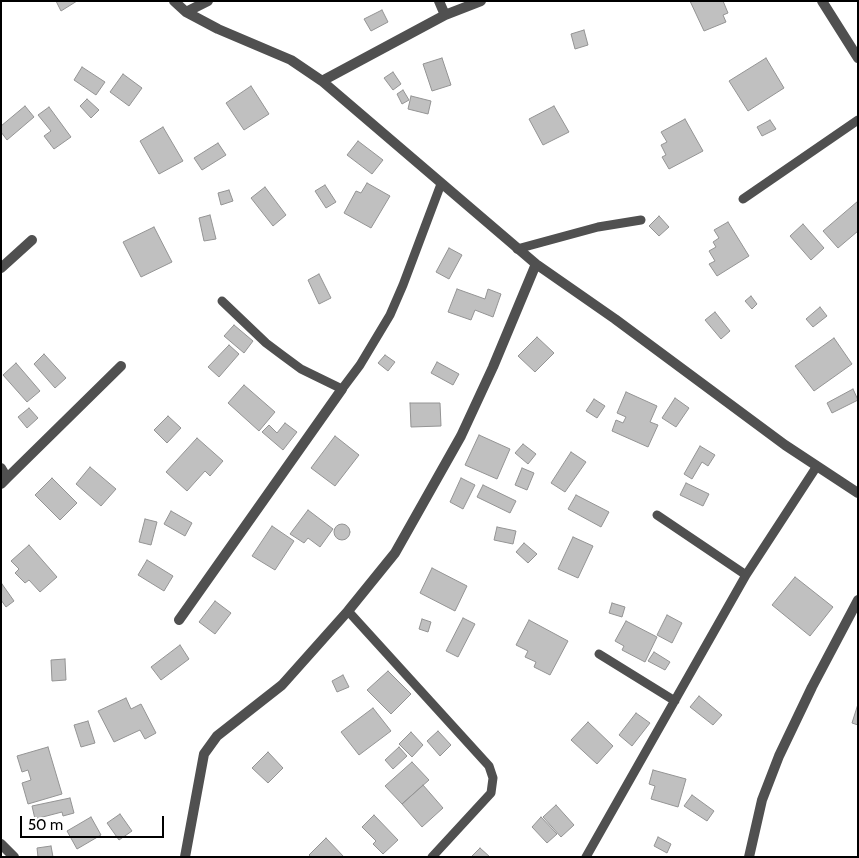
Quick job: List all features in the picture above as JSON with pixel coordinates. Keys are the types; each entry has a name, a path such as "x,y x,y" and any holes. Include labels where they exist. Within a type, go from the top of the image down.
{"street":[{"path":"174,1 186,12 218,29 291,60 322,81 536,264 615,319 785,445 858,493"},
{"path":"186,12 208,1"},
{"path":"439,1 445,16"},
{"path":"322,81 445,16 481,1"},
{"path":"822,1 858,58"},
{"path":"1,268 32,240"},
{"path":"185,857 204,754 217,736 282,685 348,611 395,553 461,436 493,367 536,264"},
{"path":"4,481 121,366"},
{"path":"179,620 342,389"},
{"path":"1,468 4,481"},
{"path":"749,857 762,800 779,756 816,679 858,600"},
{"path":"1,844 14,857"}],"lane":[{"path":"744,199 858,120"},
{"path":"222,301 266,343 301,370 342,389 390,315 441,184"},
{"path":"517,249 598,228 641,220"},
{"path":"586,857 746,575 817,466"},
{"path":"658,515 746,575"},
{"path":"348,611 489,766 493,778 491,793 432,857"},
{"path":"599,654 675,701"}],"building":[{"path":"56,1 77,1 61,11"},
{"path":"690,1 723,1 728,13 723,15 726,22 704,31"},
{"path":"382,10 388,22 371,31 364,19"},
{"path":"584,30 588,45 575,49 571,34"},
{"path":"442,58 451,85 432,91 423,64"},
{"path":"766,58 784,88 748,111 729,81"},
{"path":"82,67 105,82 96,95 74,80"},
{"path":"393,72 401,84 393,90 384,78"},
{"path":"123,74 142,88 129,106 110,92"},
{"path":"251,86 269,114 244,130 226,103"},
{"path":"403,90 409,100 402,104 397,94"},
{"path":"411,96 431,101 428,114 408,109"},
{"path":"87,99 99,110 91,118 80,106"},
{"path":"25,106 34,117 7,140 1,132 1,126"},
{"path":"554,106 569,132 543,145 529,119"},
{"path":"49,107 71,137 54,149 44,136 51,131 38,115"},
{"path":"685,119 703,151 669,169 662,157 666,155 661,145 667,142 661,132"},
{"path":"770,120 776,129 762,136 757,127"},
{"path":"163,127 183,161 159,174 140,141"},
{"path":"358,141 383,160 372,174 347,155"},
{"path":"218,143 226,155 202,170 194,158"},
{"path":"367,183 390,196 371,228 344,213 356,191 361,193"},
{"path":"325,185 336,202 326,208 315,191"},
{"path":"265,187 286,215 273,226 251,198"},
{"path":"229,190 233,201 221,205 218,193"},
{"path":"858,201 858,231 838,248 823,231"},
{"path":"210,215 216,239 204,241 199,218"},
{"path":"659,216 669,227 659,236 649,226"},
{"path":"728,222 749,256 717,276 709,264 715,261 709,251 716,247 713,242 719,238 714,230"},
{"path":"803,224 824,248 811,260 790,236"},
{"path":"154,227 172,262 141,277 123,242"},
{"path":"449,248 462,255 449,279 436,272"},
{"path":"319,274 331,298 319,304 308,280"},
{"path":"457,289 485,299 488,289 501,294 493,317 475,310 471,320 448,312"},
{"path":"751,296 757,304 752,309 745,301"},
{"path":"820,307 827,316 813,327 806,319"},
{"path":"715,312 730,331 721,339 705,320"},
{"path":"234,325 253,341 244,353 224,336"},
{"path":"537,337 554,353 535,372 518,356"},
{"path":"834,338 852,364 814,391 795,366"},
{"path":"229,345 239,354 219,377 208,367"},
{"path":"44,354 66,378 55,388 34,364"},
{"path":"385,355 395,362 388,371 378,363"},
{"path":"437,362 459,374 453,385 431,373"},
{"path":"16,363 40,391 27,402 3,375"},
{"path":"244,385 275,412 259,431 228,403"},
{"path":"853,389 858,400 832,413 827,403"},
{"path":"626,392 657,406 650,422 658,425 648,447 612,431 616,420 623,423 626,417 617,413"},
{"path":"675,398 689,408 676,427 662,418"},
{"path":"594,399 605,406 597,418 586,411"},
{"path":"410,403 440,403 441,426 411,427"},
{"path":"29,408 38,418 27,428 18,417"},
{"path":"168,416 181,428 167,443 154,430"},
{"path":"285,423 297,432 283,450 262,432 269,425 277,433"},
{"path":"479,435 510,449 497,479 465,465"},
{"path":"335,436 359,455 335,486 311,468"},
{"path":"197,438 223,461 210,476 205,471 187,491 166,472"},
{"path":"523,444 536,454 528,464 515,453"},
{"path":"700,446 715,455 708,466 702,462 692,479 684,474"},
{"path":"571,452 586,462 565,492 551,483"},
{"path":"90,467 116,489 101,506 76,484"},
{"path":"522,468 534,473 527,490 515,485"},
{"path":"52,478 77,503 60,520 35,495"},
{"path":"461,478 475,485 463,509 450,502"},
{"path":"686,483 709,494 703,506 680,495"},
{"path":"483,485 516,501 510,513 477,497"},
{"path":"576,495 609,512 601,527 568,509"},
{"path":"308,510 333,529 320,547 308,538 304,543 290,534"},
{"path":"171,511 192,523 185,536 164,524"},
{"path":"145,519 157,522 151,545 139,542"},
{"path":"339,524 345,524 350,529 348,538 339,540 334,535 334,529"},
{"path":"272,526 294,541 275,570 252,556"},
{"path":"497,527 516,531 513,544 494,540"},
{"path":"573,537 593,546 578,578 558,569"},
{"path":"524,543 537,554 528,563 516,552"},
{"path":"29,545 57,577 40,592 29,580 25,583 15,573 19,569 11,561"},
{"path":"147,560 173,576 164,591 138,575"},
{"path":"432,568 467,586 455,611 420,593"},
{"path":"795,577 833,607 810,636 772,605"},
{"path":"2,584 14,601 6,607 1,600"},
{"path":"215,601 231,613 215,634 199,622"},
{"path":"612,603 625,607 622,617 609,613"},
{"path":"667,615 682,623 672,643 657,635"},
{"path":"463,618 475,624 458,657 446,651"},
{"path":"422,619 431,622 428,632 419,629"},
{"path":"529,620 568,641 550,675 534,667 536,662 525,657 528,651 516,645"},
{"path":"626,621 657,637 645,662 622,650 624,646 615,641"},
{"path":"180,645 189,659 161,680 151,667"},
{"path":"654,652 670,662 665,670 648,661"},
{"path":"65,659 66,680 52,681 51,660"},
{"path":"388,671 411,694 391,714 367,690"},
{"path":"343,675 349,687 337,692 332,681"},
{"path":"699,696 722,715 713,725 690,707"},
{"path":"126,698 131,709 141,704 156,733 145,739 140,730 114,742 98,711"},
{"path":"858,704 858,725 852,723"},
{"path":"373,708 391,731 359,755 341,732"},
{"path":"636,713 650,723 632,746 619,735"},
{"path":"88,721 95,743 81,747 74,725"},
{"path":"588,722 613,746 597,764 571,740"},
{"path":"438,731 451,745 440,756 427,741"},
{"path":"411,732 423,745 412,757 399,744"},
{"path":"48,747 62,794 28,804 22,783 31,780 28,770 22,772 17,756"},
{"path":"399,747 407,756 393,769 385,760"},
{"path":"268,752 283,768 268,783 252,768"},
{"path":"412,762 429,780 402,804 385,786"},
{"path":"653,770 686,779 678,807 651,799 655,786 649,784"},
{"path":"423,785 443,808 422,827 402,804"},
{"path":"692,795 714,811 707,821 684,806"},
{"path":"70,798 74,813 63,816 62,812 35,819 32,806"},
{"path":"556,805 574,825 561,837 543,817"},
{"path":"120,814 132,831 119,840 107,823"},
{"path":"374,815 398,840 383,854 373,844 376,841 362,827"},
{"path":"91,817 101,835 77,849 67,831"},
{"path":"541,817 557,834 547,843 532,827"},
{"path":"658,837 671,844 667,853 654,846"},
{"path":"326,838 344,857 311,857 309,855"},
{"path":"51,846 53,857 38,857 37,848"},
{"path":"480,848 490,857 471,857"}]}
